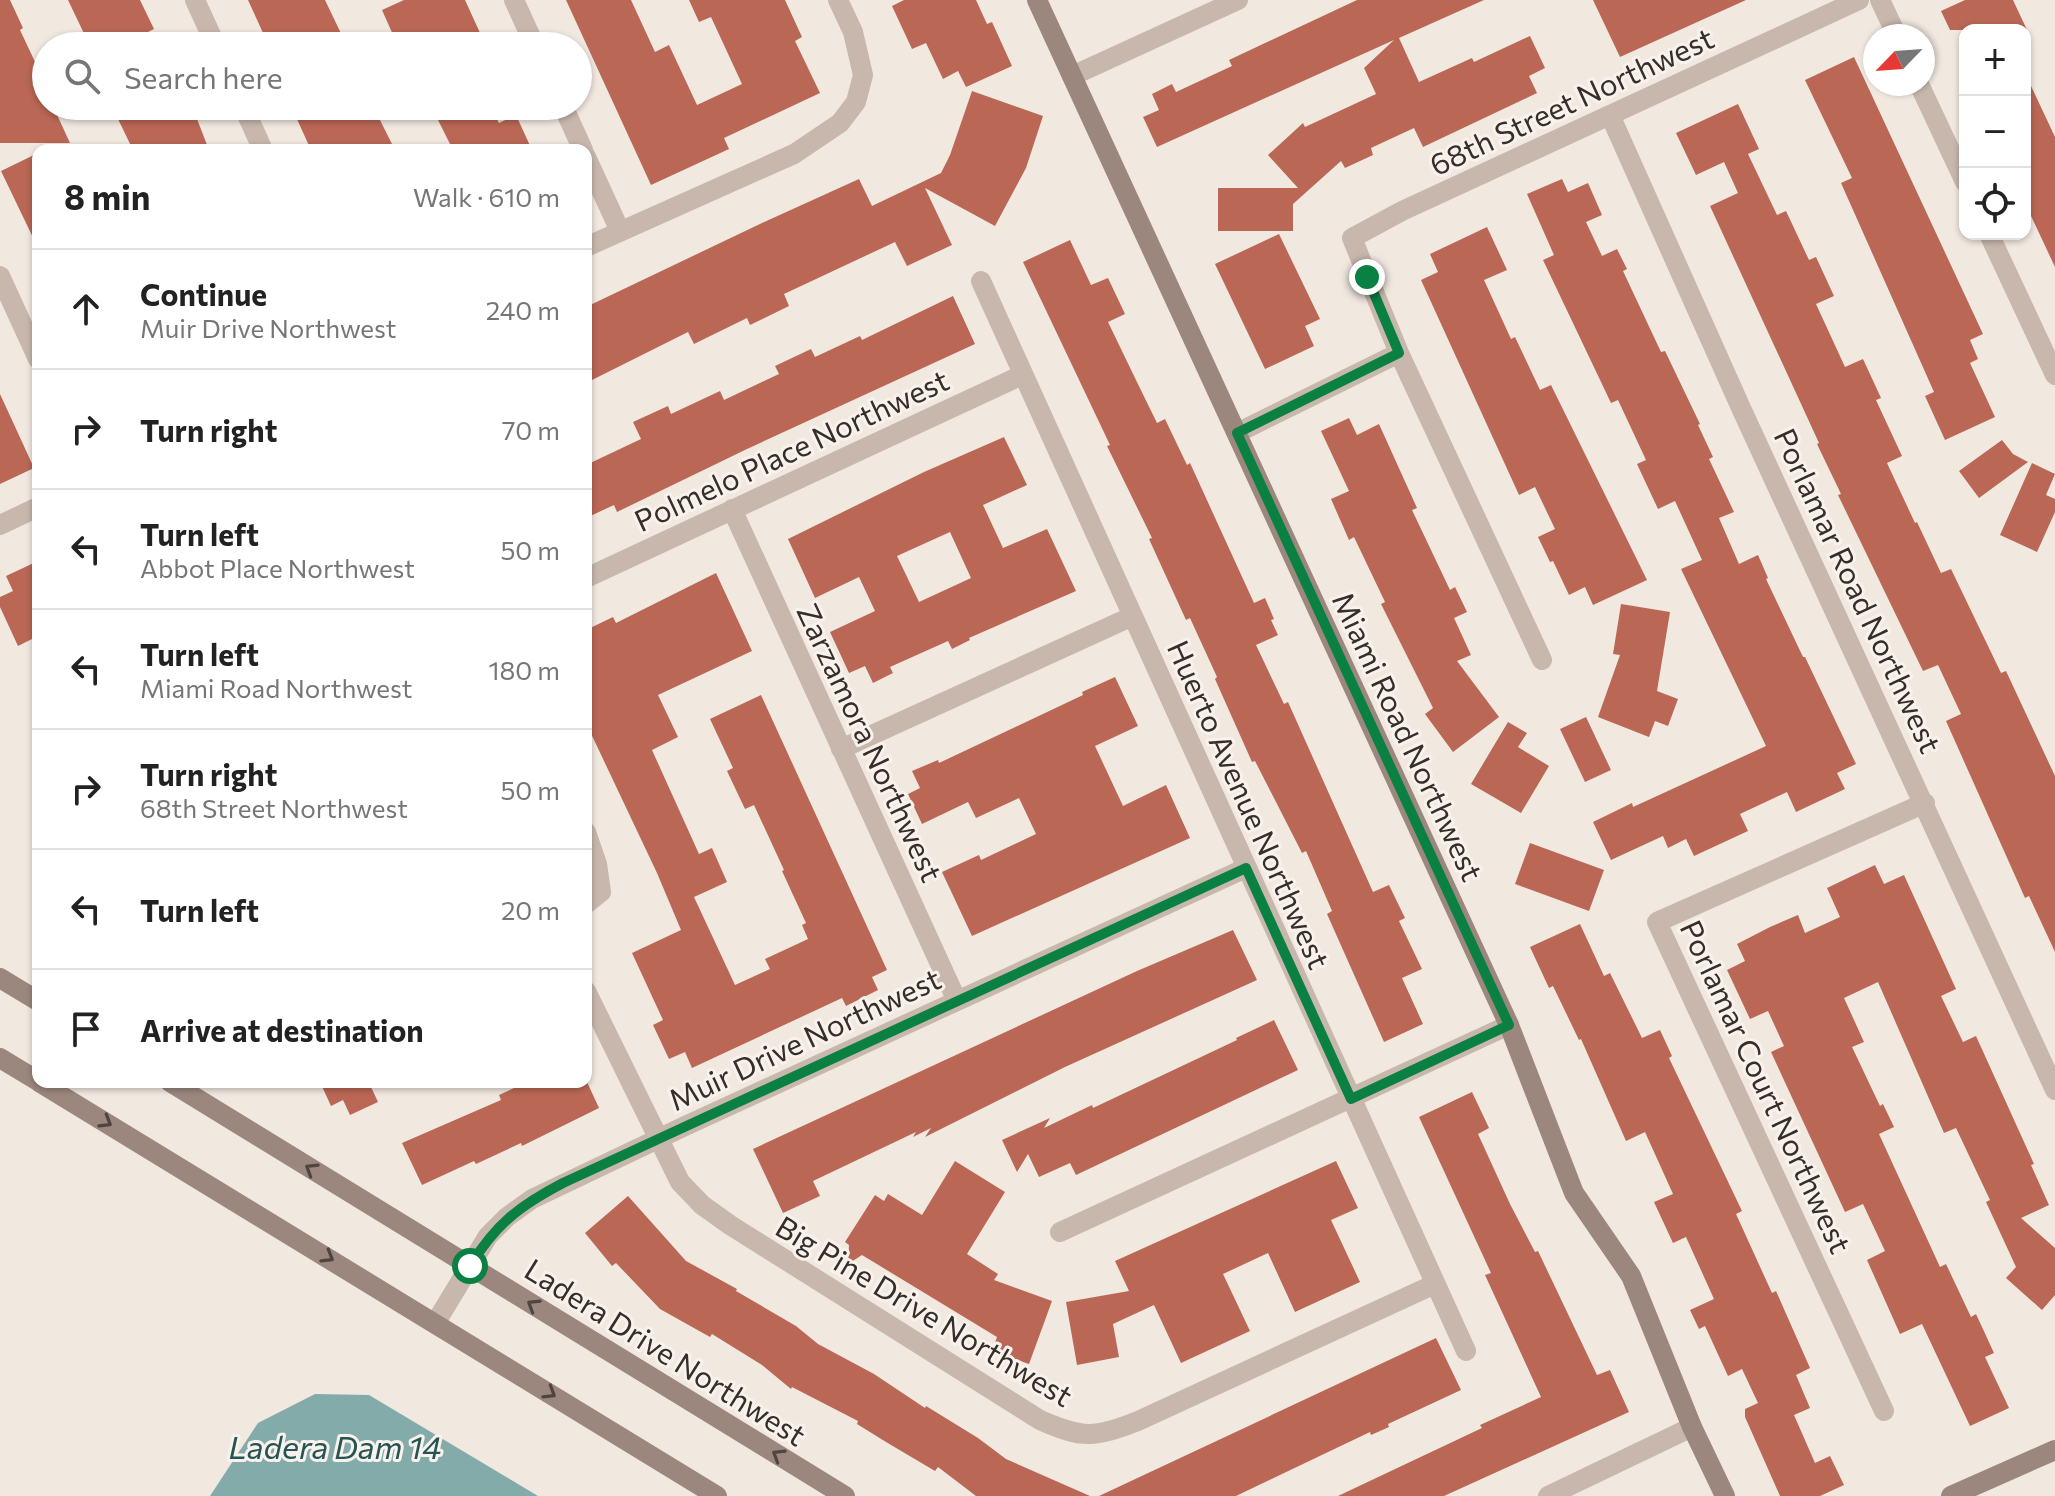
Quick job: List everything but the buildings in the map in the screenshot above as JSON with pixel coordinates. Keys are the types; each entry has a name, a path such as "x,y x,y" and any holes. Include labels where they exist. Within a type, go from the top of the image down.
{"street":[{"path":"195,0 210,32"},
{"path":"514,0 529,32"},
{"path":"592,244 794,154 840,123 856,102 863,75 853,32 838,0"},
{"name":"Miami Road Northwest","path":"1037,0 1509,1025 1574,1193 1631,1276 1692,1427 1725,1496"},
{"path":"1072,76 1238,0"},
{"name":"68th Street Northwest","path":"1399,353 1352,238 1402,211 1859,0"},
{"path":"1880,0 1891,24"},
{"path":"1925,96 1959,169"},
{"name":"Porlamar Road Northwest","path":"1610,115 2055,1090"},
{"path":"249,120 260,144"},
{"path":"569,120 580,144"},
{"path":"592,170 620,231"},
{"path":"1992,240 2055,375"},
{"path":"0,276 32,346"},
{"name":"Huerto Avenue Northwest","path":"981,281 1466,1351"},
{"path":"1237,433 1399,353 1542,660"},
{"name":"Polmelo Place Northwest","path":"592,575 1022,375"},
{"name":"Zarzamora Northwest","path":"732,509 957,1001"},
{"path":"0,525 32,510"},
{"path":"841,749 1133,616"},
{"name":"Porlamar Court Northwest","path":"1884,1411 1657,922 1925,803"},
{"path":"592,849 601,892 592,899"},
{"name":"Muir Drive Northwest","path":"436,1322 488,1236 532,1199 1246,868"},
{"path":"0,978 32,997"},
{"name":"Big Pine Drive Northwest","path":"592,1004 656,1139 680,1182 702,1205 1040,1420 1070,1433 1112,1431 1138,1421 1435,1284"},
{"path":"1060,1232 1509,1025"},
{"path":"0,1058 32,1078"},
{"path":"48,1088 717,1496"},
{"name":"Ladera Drive Northwest","path":"180,1088 845,1496"},
{"path":"1548,1496 1692,1427"},
{"path":"1951,1496 2055,1450"}],"water":[{"name":"Ladera Dam 14","path":"315,1394 369,1395 538,1496 210,1496 258,1423"}],"route":[{"path":"470,1266 488,1236 507,1217 532,1199 563,1183 1246,868 1351,1099 1509,1025 1237,433 1399,353 1367,277"}]}
